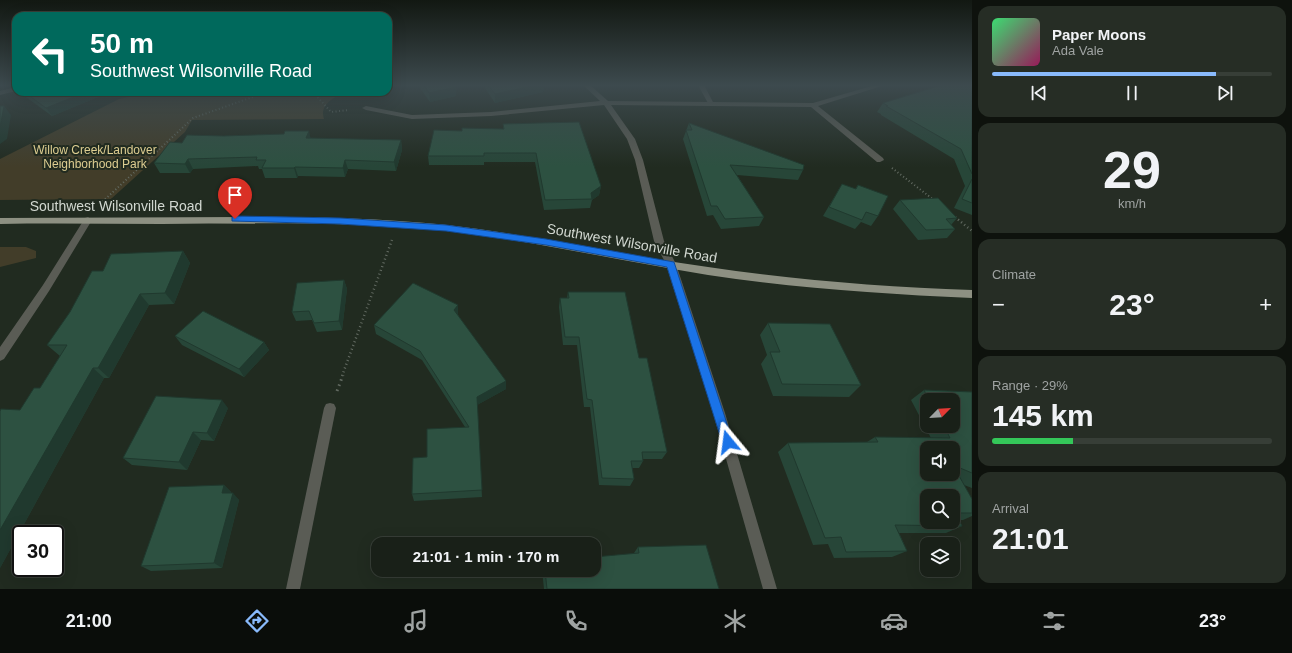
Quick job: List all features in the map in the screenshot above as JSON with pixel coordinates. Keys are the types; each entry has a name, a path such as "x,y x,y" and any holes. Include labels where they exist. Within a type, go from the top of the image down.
{"main road":[{"name":"Southwest Wilsonville Road","path":"0,221 273,220 398,224 446,228 528,239 706,271 819,284 972,294"}],"street":[{"path":"389,112 412,117 507,112"},
{"path":"613,112 631,139 639,160 659,241 671,264 719,413 770,589"},
{"path":"822,112 880,160"},
{"path":"0,356 42,294 88,220"},
{"path":"293,589 330,408"}],"path":[{"path":"88,220 105,198 193,118 208,112"},
{"path":"880,160 936,202"},
{"path":"954,216 972,231"},
{"path":"330,408 398,224"}],"green space":[{"name":"Willow Creek/Landover Neighborhood Park","path":"92,112 323,112 324,119 192,120 185,132 111,199 0,200 0,159"},
{"path":"0,247 26,247 36,251 36,258 0,267"}],"building":[{"path":"0,112 3,112 0,127"},
{"path":"897,112 972,112 972,174 961,149"},
{"path":"579,122 601,186 591,193 592,199 545,200 536,153 484,153 484,156 428,156 434,130 462,131 462,128 504,129 503,124"},
{"path":"689,123 804,165 803,170 730,165 764,217 725,219 717,206 711,206 686,130 692,130"},
{"path":"285,131 309,131 306,138 401,140 394,162 345,160 343,168 262,168 266,160 256,160 257,157 188,159 185,164 154,163 170,142 182,143 187,135 223,136 284,134"},
{"path":"972,179 972,203 962,199"},
{"path":"842,184 856,189 858,185 888,196 878,216 866,212 862,220 829,207"},
{"path":"938,198 957,218 946,219 955,229 926,230 900,200"},
{"path":"183,251 165,293 140,294 98,368 93,368 0,530 1,409 20,410 34,388 40,388 67,345 47,345 70,312 92,271 103,271 111,254"},
{"path":"344,280 339,321 314,323 309,311 292,312 297,283"},
{"path":"413,283 458,305 454,310 506,381 477,397 482,490 412,494 413,458 427,457 427,429 469,427 420,351 374,325"},
{"path":"568,292 625,292 639,358 647,358 667,452 642,452 643,461 631,461 634,479 602,478 592,400 587,399 579,337 565,337 560,298 569,298"},
{"path":"203,311 264,342 239,369 175,336"},
{"path":"768,323 830,324 861,385 782,384 770,352 780,352"},
{"path":"924,390 972,392 972,473 960,468 960,441 920,441 920,481 960,481 960,478 972,499 972,513 960,513 960,489 920,489 920,525 895,525 907,551 846,552 841,537 825,538 788,443 878,442 875,437 950,438 948,433 960,433 960,393 926,393"},
{"path":"156,396 222,400 207,433 193,432 179,462 123,458"},
{"path":"224,485 222,493 233,493 214,563 141,566 169,487"},
{"path":"706,545 719,589 547,589 546,577 601,577 601,556 639,553 638,547"}],"route":[{"path":"235,219 340,221 446,228 546,242 671,264 728,442"}]}
